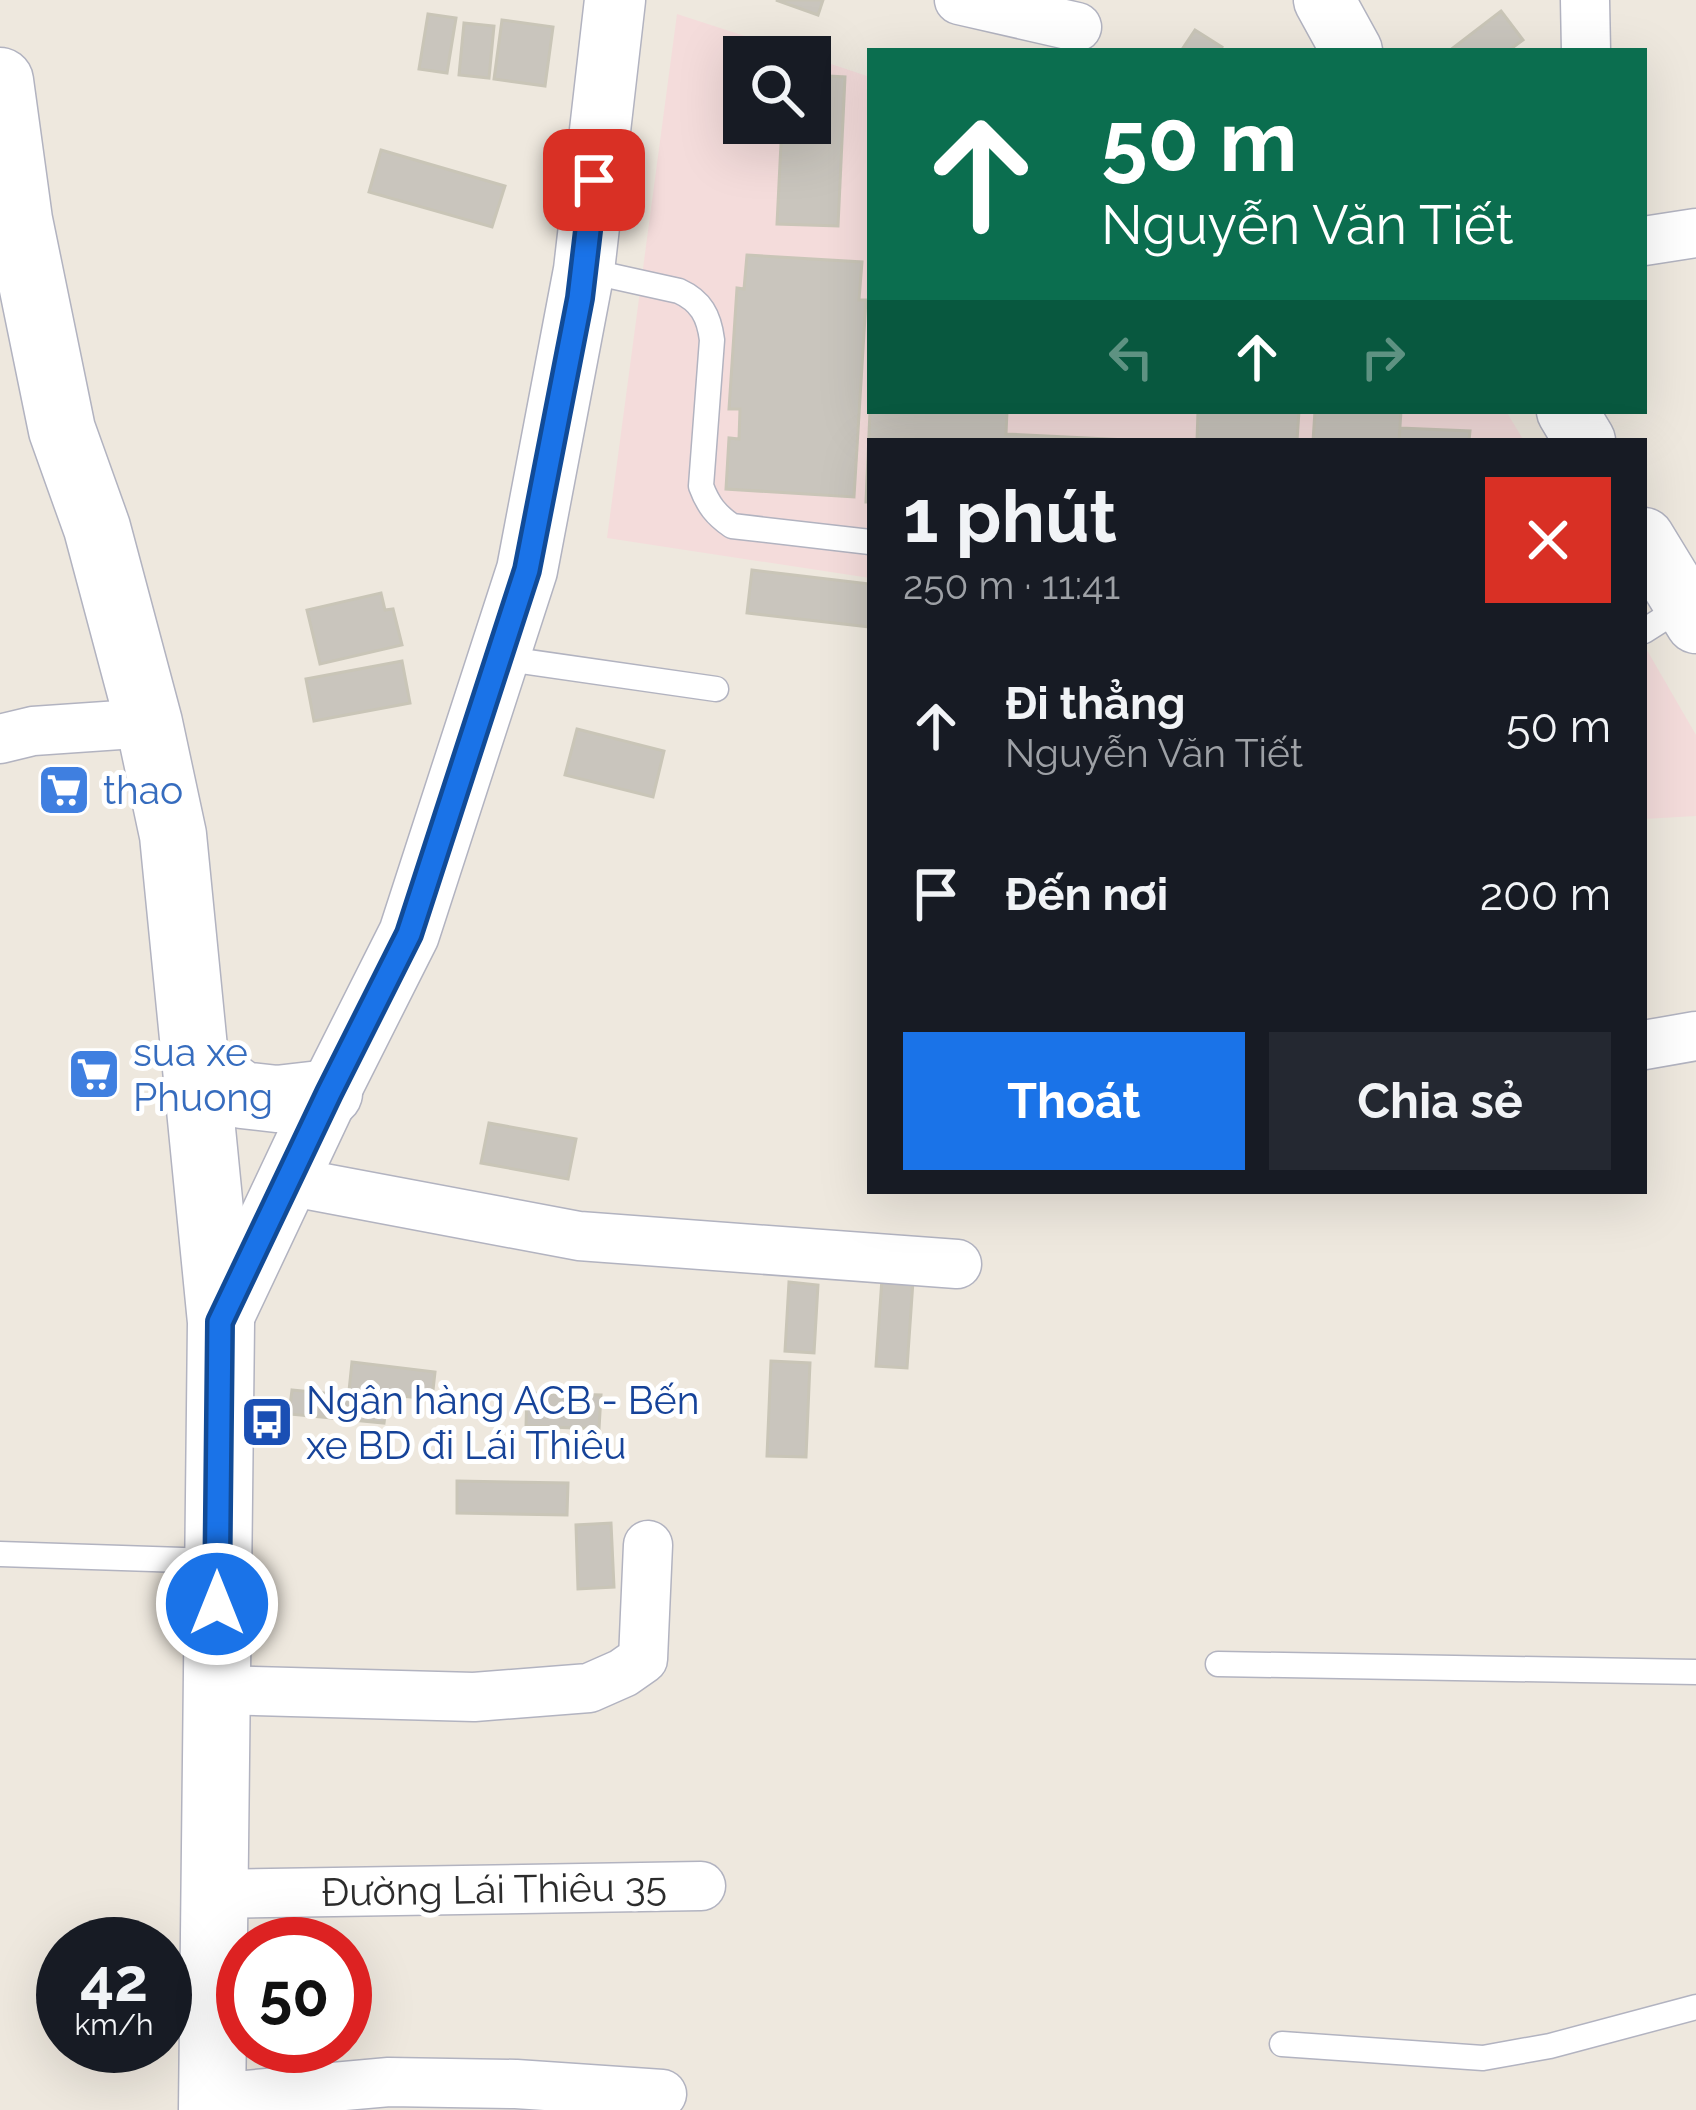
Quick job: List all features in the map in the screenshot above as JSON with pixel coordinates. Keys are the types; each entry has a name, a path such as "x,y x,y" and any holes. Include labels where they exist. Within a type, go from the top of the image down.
{"main road":[{"path":"0,81 19,220 18,300 97,528 149,723 173,835 220,1322 212,2104"},
{"path":"195,1062 242,1095 277,1100 329,1093"}],"street":[{"path":"220,1322 409,934 527,570 584,270 615,0"},
{"path":"959,0 1077,27"},
{"path":"1324,0 1350,48"},
{"path":"1585,0 1586,48"},
{"path":"1647,241 1696,233"},
{"path":"1647,546 1675,620"},
{"path":"0,739 33,731 149,723"},
{"path":"1647,1044 1696,1036"},
{"path":"287,1181 579,1237 957,1264"},
{"path":"217,1690 474,1697 589,1688 643,1659 648,1546"},
{"name":"Đường Lái Thiêu 35","path":"214,1894 701,1886"},
{"path":"212,2104 389,2082 662,2094"}],"lane":[{"path":"584,270 679,291 703,309 712,340 701,486 717,516 732,526 867,542"},
{"path":"499,658 716,688"},
{"path":"0,1554 218,1561"},
{"path":"1218,1664 1696,1672"},
{"path":"1282,2044 1483,2058 1696,2006"}],"shaded area":[{"path":"677,14 745,36 723,36 723,144 831,144 831,64 867,76 867,414 1508,414 1522,438 867,438 867,578 607,538"},
{"path":"1647,650 1696,735 1696,816 1647,819"}],"building":[{"path":"776,0 823,0 818,15"},
{"path":"1501,11 1523,40 1512,48 1453,48"},
{"path":"428,14 456,18 447,73 419,69"},
{"path":"502,20 553,27 545,86 494,79"},
{"path":"464,23 494,26 489,78 459,75"},
{"path":"1195,30 1222,47 1222,48 1183,48"},
{"path":"831,76 845,77 838,226 777,224 781,144 831,144"},
{"path":"381,150 505,186 492,227 369,192"},
{"path":"747,255 862,262 859,300 866,300 854,497 726,489 729,438 739,439 740,409 729,409 737,288 744,289"},
{"path":"870,414 1007,414 1006,434 1087,438 869,438"},
{"path":"1198,414 1299,414 1297,438 1197,438"},
{"path":"1315,414 1401,414 1399,438 1313,438"},
{"path":"1400,428 1470,431 1469,438 1399,438"},
{"path":"752,570 867,584 867,627 747,613"},
{"path":"381,593 385,610 393,609 402,645 320,664 307,610"},
{"path":"402,661 410,703 314,721 306,679"},
{"path":"577,729 664,751 653,797 565,775"},
{"path":"489,1123 576,1139 568,1179 481,1163"},
{"path":"882,1278 913,1281 907,1368 876,1366"},
{"path":"789,1282 818,1285 814,1353 785,1351"},
{"path":"771,1361 810,1363 806,1457 767,1456"},
{"path":"352,1362 435,1372 432,1399 349,1391"},
{"path":"292,1390 387,1399 384,1423 289,1414"},
{"path":"527,1393 601,1395 599,1429 526,1426"},
{"path":"457,1481 568,1483 567,1515 457,1513"},
{"path":"611,1523 614,1587 578,1589 576,1525"}],"place":[{"name":"thao","path":"64,790"},
{"name":"sua xe Phuong","path":"94,1074"},
{"name":"Ngân hàng ACB - Bến xe BD đi Lái Thiêu","path":"267,1422"}],"route":[{"path":"217,1604 220,1322 409,934 527,570 580,298 594,180"}]}
